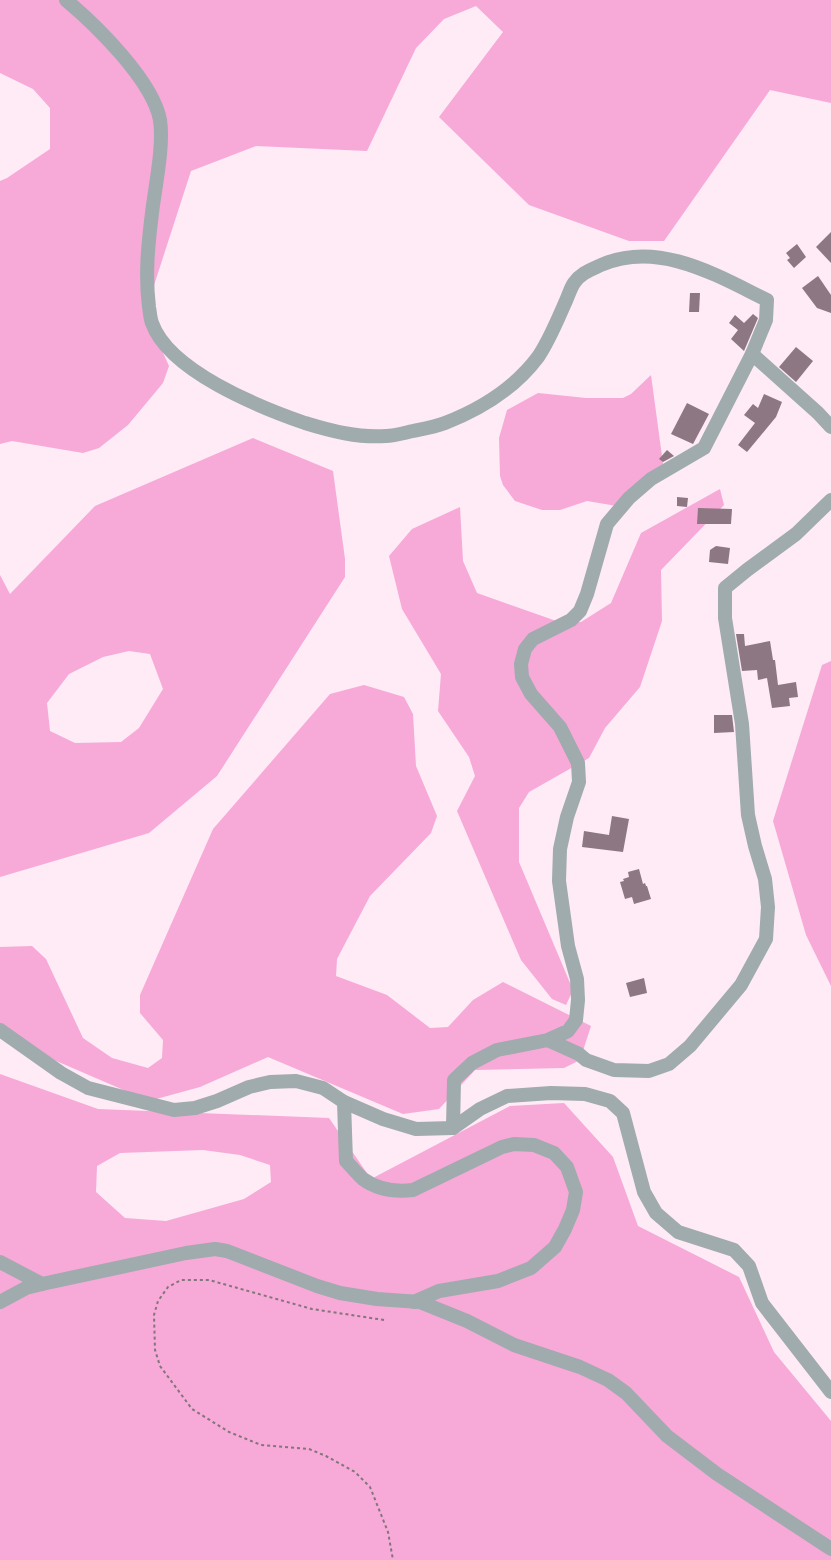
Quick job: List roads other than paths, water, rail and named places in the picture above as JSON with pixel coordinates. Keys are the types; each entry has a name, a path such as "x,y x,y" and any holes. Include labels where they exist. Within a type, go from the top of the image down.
{"street":[{"path":"66,0 80,11 109,41 138,76 152,98 159,119 161,138 147,249 146,285 151,322 161,341 176,357 201,375 248,400 305,423 347,435 387,436 443,424 493,401 515,382 537,358 552,332 573,285 583,273 614,259 644,256 674,260 712,272 767,300 766,320 752,354 704,448 651,479 629,498 607,524 587,594 580,611 572,620 533,639 525,649 521,664 522,678 531,694 560,727 578,763 579,782 566,817 560,849 559,881 568,946 577,979 578,1000 576,1020 568,1031 548,1040 497,1050 472,1063 454,1080 453,1128"},
{"path":"752,354 818,413 831,427"},
{"path":"548,1040 579,1054 586,1060 614,1070 649,1071 669,1064 690,1046 741,984 766,939 768,907 765,879 748,815 742,724 725,618 725,588 796,534 831,500"},
{"path":"0,1030 61,1073 88,1088 174,1110 195,1108 217,1102 249,1087 270,1082 296,1081 323,1088 344,1102 383,1119 416,1129 453,1128 480,1109 506,1096 551,1093 585,1094 610,1101 623,1113 644,1192 656,1213 678,1232 734,1250 749,1266 762,1303 830,1391"},
{"path":"344,1102 346,1160 363,1179 381,1188 398,1192 413,1190 502,1147 514,1144 534,1145 554,1153 567,1167 576,1192 573,1210 565,1229 555,1246 531,1268 498,1281 438,1291 414,1302"},
{"path":"0,1302 26,1288 215,1248 227,1251 317,1286 340,1293 420,1302 467,1321 514,1345 580,1367 608,1380 626,1392 667,1436 717,1474 831,1549"},
{"path":"0,1262 42,1284"}]}
